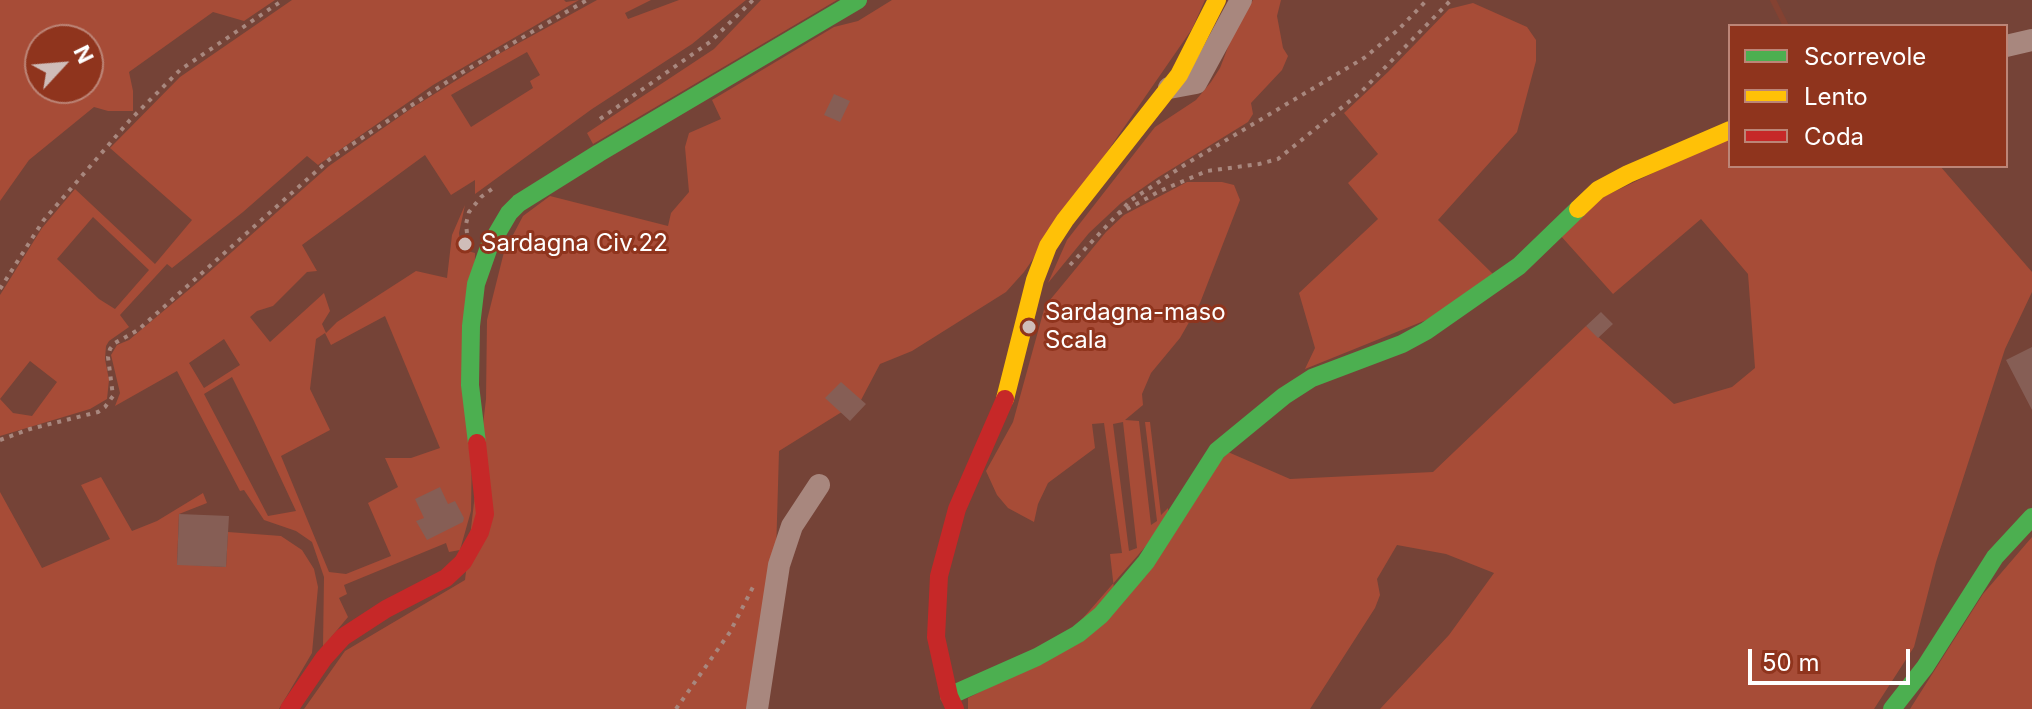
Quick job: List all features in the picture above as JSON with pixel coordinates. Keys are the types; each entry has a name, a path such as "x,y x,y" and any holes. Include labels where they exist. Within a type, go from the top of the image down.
{"street":[{"path":"289,709 324,658 343,637 386,609 446,578 463,562 480,532 485,514 470,385 471,326 476,284 489,247 509,213 519,203 599,153 858,0"},
{"path":"1217,0 1190,58 1065,220 1048,246 1035,280 1005,401 957,509 939,576 936,637 952,702 1078,634 1101,615 1146,562 1217,451 1284,396 1312,378 1402,344 1436,325 1519,266 1598,190 1728,131"},
{"path":"1169,88 1196,83 1241,0"},
{"path":"2008,46 2032,40"},
{"path":"757,709 779,565 792,526 819,485"},
{"path":"1892,709 1925,667 1995,557 2032,517"}],"path":[{"path":"0,289 43,221 130,120 180,70 283,0"},
{"path":"0,440 98,412 105,407 113,396 108,357 115,343 138,330 330,159 443,84 587,0"},
{"path":"1062,275 1130,201 1364,58 1398,30 1427,0"},
{"path":"1113,217 1160,191 1207,171 1278,159 1361,92 1451,0"},
{"path":"676,709 730,632 760,575 775,564 779,565"}],"shaded area":[{"path":"0,0 275,0 244,21 213,12 129,72 133,111 108,111 94,107 29,160 0,201"},
{"path":"292,0 579,0 433,85 318,165 307,156 172,268 167,264 120,315 129,327 106,346 107,399 90,409 0,436 0,399 0,295 42,228 75,189 155,264 192,220 110,148 180,77","holes":["93,217 149,270 115,309 99,299 57,259","30,361 57,382 32,416 13,413 0,399"]},
{"path":"597,0 651,0 625,13 628,19 679,0 746,0 692,44 592,109 475,194 475,180 451,195 425,155 302,245 317,271 307,272 273,306 250,317 270,342 324,293 330,311 322,324 326,333 337,322 416,271 447,278 452,235 465,205 460,241 468,251 475,253 471,511 460,550 449,552 446,543 344,585 347,594 339,598 348,617 323,647 324,577 312,542 296,531 264,520 244,490 240,491 177,371 115,406 120,393 111,355 117,345 129,340 198,282 329,166 412,108 497,55","holes":["527,52 540,75 530,81 533,88 471,127 451,95","385,316 440,448 411,458 385,458 398,487 368,503 391,556 346,574 329,572 281,456 330,430 310,389 316,339 325,333 331,345","224,339 240,365 204,388 189,363","232,377 296,511 268,516 204,394"]},
{"path":"761,0 837,0 593,144 587,133 714,49"},
{"path":"892,0 1205,0 1192,29 1024,272 1006,292 912,351 880,364 861,400 779,451 776,554 749,709 304,709 345,651 465,580 486,399 487,320 504,252 523,216 550,196 668,226 671,213 689,192 685,147 689,133 721,119 712,100 834,27 858,21"},
{"path":"1253,0 1281,0 1277,16 1283,48 1288,56 1282,70 1251,103 1253,114 1248,122 1121,203 1089,233 1048,283 1067,240 1155,127 1196,100 1211,82 1220,68 1235,29"},
{"path":"1473,3 1527,27 1536,40 1536,61 1517,132 1438,220 1496,277 1451,310 1305,369 1315,348 1299,293 1378,219 1348,183 1378,154 1344,113 1449,9"},
{"path":"1728,137 1728,168 1942,168 2032,272 2032,292 2005,349 1936,562 1914,647 1874,709 1380,709 1449,635 1494,573 1446,554 1397,545 1377,579 1380,595 1375,608 1310,709 968,709 968,698 1049,657 1228,452 1290,479 1433,472 1586,326 1674,404 1732,387 1755,368 1748,274 1701,219 1613,294 1560,235 1597,200"},
{"path":"1187,182 1234,185 1240,200 1200,303 1180,338 1151,373 1142,394 1143,405 1125,420 1139,421 1151,525 1157,521 1145,422 1150,422 1161,515 1168,508 1169,518 1146,554 1114,589 1110,554 1122,553 1104,423 1092,424 1095,448 1048,483 1034,522 1008,508 997,495 986,471 1013,422 1045,306 1106,232 1124,215","holes":["1123,422 1137,548 1129,551 1113,424"]},
{"path":"101,477 132,531 157,521 203,493 207,503 179,514 177,564 226,567 228,532 281,536 302,550 314,569 318,587 312,653 279,709 0,709 0,492 42,568 110,539 81,485"},
{"path":"2032,537 2032,709 1910,709 1983,594"}],"building":[{"path":"834,94 850,101 840,122 824,115"},
{"path":"1601,312 1613,324 1598,338 1586,326"},
{"path":"2032,347 2032,410 2006,360"},
{"path":"841,382 866,404 850,421 825,398"},
{"path":"440,487 448,504 455,501 464,518 463,522 427,540 416,521 424,518 415,499"},
{"path":"179,514 229,516 226,567 177,565"}],"waterway":[{"path":"1773,0 1785,24"}],"traffic: fast":[{"path":"477,443 470,385 471,326 476,284 489,247 509,213 519,203 599,153 858,0"},
{"path":"949,696 1037,657 1078,634 1101,615 1146,562 1217,451 1284,396 1312,378 1402,344 1426,331 1519,266 1578,209"},
{"path":"1892,709 1925,667 1995,557 2032,517"}],"traffic: slow":[{"path":"1005,399 1035,280 1048,246 1179,75 1217,0"},
{"path":"1578,209 1598,190 1628,174 1728,131"}],"traffic: jam":[{"path":"955,709 949,696 936,637 939,576 957,509 1005,399"},
{"path":"289,709 324,658 343,637 386,609 446,578 463,562 480,532 485,514 477,443"}],"place":[{"name":"Sardagna Civ.22","path":"465,244"},
{"name":"Sardagna-maso Scala","path":"1029,327"}]}
